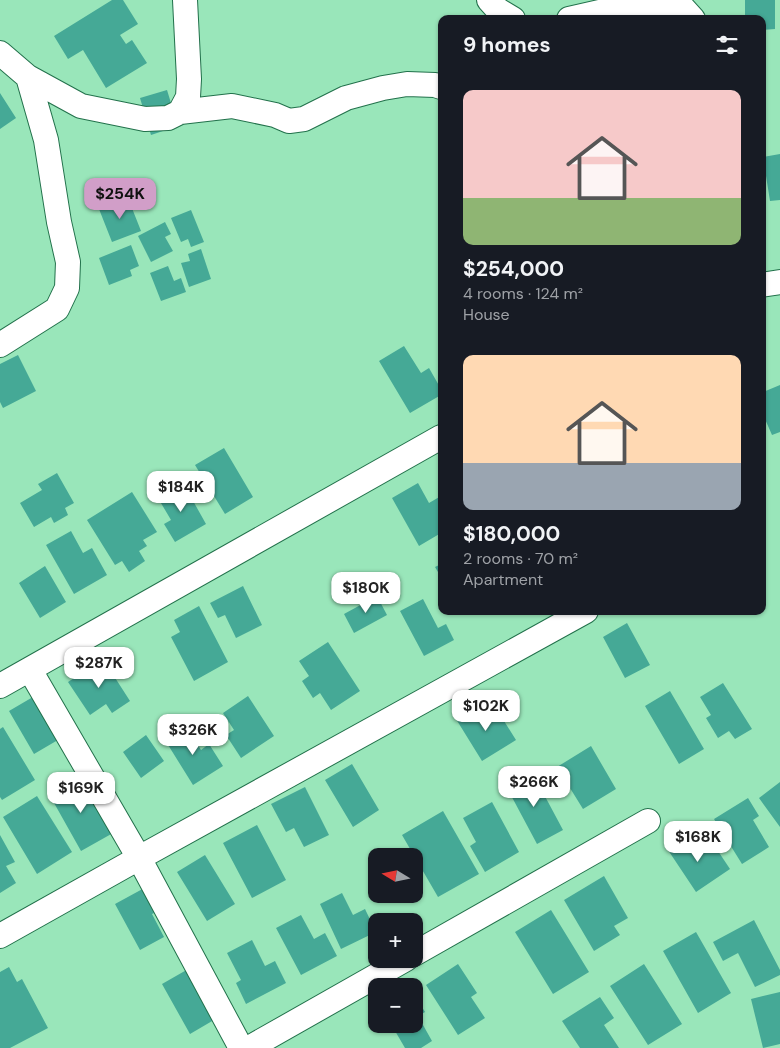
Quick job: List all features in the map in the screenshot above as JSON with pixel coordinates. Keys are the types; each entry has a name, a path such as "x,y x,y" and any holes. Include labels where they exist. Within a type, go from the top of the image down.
{"street":[{"path":"180,112 188,97 189,79 184,0"},
{"path":"489,0 498,10 506,15"},
{"path":"586,15 630,5 664,4 683,8 689,15"},
{"path":"0,53 28,77 80,106 145,119 168,118 180,112 232,106 275,115 289,121 304,119 346,98 383,88 407,84 438,86"},
{"path":"0,345 57,309 68,288 68,262 59,222 46,140 28,77"},
{"path":"0,686 438,439"},
{"path":"0,936 579,615"},
{"path":"30,670 139,858 241,1048"},
{"path":"423,949 648,821"},
{"path":"249,1048 390,968"}],"building":[{"path":"112,0 123,0 138,24 120,35 126,44 132,40 147,63 106,88 83,50 68,59 54,36"},
{"path":"745,0 775,0 775,29 766,30 766,15 745,15"},
{"path":"167,90 178,126 151,135 140,98"},
{"path":"0,93 16,118 0,129"},
{"path":"780,154 780,200 770,201 766,176 766,156"},
{"path":"128,198 141,231 112,242 99,209"},
{"path":"191,210 204,242 191,247 188,239 181,242 171,218"},
{"path":"165,222 171,234 165,237 173,251 151,262 138,236"},
{"path":"131,245 139,266 130,270 132,276 109,285 99,258"},
{"path":"201,249 211,279 189,287 181,263 190,261 188,254"},
{"path":"168,266 174,281 181,278 186,292 161,301 150,273"},
{"path":"404,346 421,373 429,368 438,384 438,397 410,413 379,361"},
{"path":"18,355 36,391 3,408 0,402 0,364"},
{"path":"780,385 780,432 772,435 766,421 766,391"},
{"path":"224,448 253,497 225,514 195,465"},
{"path":"57,473 74,503 65,508 68,515 54,523 51,517 34,527 20,503 42,490 38,484"},
{"path":"183,483 206,524 175,542 164,524 171,520 158,498"},
{"path":"418,483 429,503 438,498 438,535 419,546 392,498"},
{"path":"132,492 157,532 143,540 147,546 139,551 145,561 129,572 122,561 115,565 87,520"},
{"path":"71,531 83,553 92,548 107,575 74,594 46,545"},
{"path":"45,566 66,602 40,618 19,583"},
{"path":"243,586 262,625 236,638 225,615 218,618 210,603"},
{"path":"377,596 387,615 354,633 344,614"},
{"path":"423,599 438,628 446,624 454,640 424,656 400,611"},
{"path":"199,606 228,662 194,681 171,637 180,632 174,620"},
{"path":"627,623 650,665 625,678 603,637"},
{"path":"328,642 360,691 331,710 320,693 313,698 302,681 309,676 299,661"},
{"path":"103,659 130,701 112,713 106,704 90,715 68,682"},
{"path":"723,683 752,729 735,739 729,731 718,738 706,718 711,715 700,697"},
{"path":"670,691 704,749 679,764 645,706"},
{"path":"38,694 63,737 34,754 9,711"},
{"path":"248,696 274,736 241,758 226,735 234,730 223,713"},
{"path":"479,705 488,720 499,713 516,740 482,761 456,719"},
{"path":"3,727 35,780 2,800 0,797 0,729"},
{"path":"187,727 201,750 209,744 223,766 193,785 165,740"},
{"path":"146,735 164,761 141,778 123,752"},
{"path":"591,746 616,789 583,809 557,767"},
{"path":"352,764 379,810 353,827 325,780"},
{"path":"532,772 563,830 537,844 506,786"},
{"path":"80,776 113,833 81,851 49,794"},
{"path":"780,782 780,827 759,798"},
{"path":"305,787 329,835 304,847 294,828 286,832 271,804"},
{"path":"37,796 72,852 37,874 3,817"},
{"path":"748,798 759,816 753,820 769,847 742,864 714,819"},
{"path":"492,802 519,852 485,872 470,846 476,842 463,818"},
{"path":"443,811 479,874 438,897 423,871 423,848 410,848 402,835"},
{"path":"257,825 286,880 252,898 223,843"},
{"path":"0,835 15,862 6,866 16,883 0,893"},
{"path":"689,835 702,854 714,845 730,869 696,892 668,850"},
{"path":"205,855 235,904 207,921 177,872"},
{"path":"604,876 628,918 614,926 620,935 594,951 564,900"},
{"path":"148,886 161,910 152,914 164,937 140,950 115,904"},
{"path":"342,893 353,915 365,909 368,915 368,936 341,949 320,904"},
{"path":"551,910 589,972 553,994 515,932"},
{"path":"301,915 314,939 325,933 337,956 301,975 276,928"},
{"path":"754,920 780,970 780,975 755,987 738,953 723,961 713,942"},
{"path":"696,932 731,993 698,1013 663,951"},
{"path":"252,940 265,966 275,961 286,983 246,1004 236,983 241,980 227,953"},
{"path":"458,964 477,993 471,997 485,1018 458,1035 426,985"},
{"path":"644,964 682,1024 648,1045 610,986"},
{"path":"9,967 17,982 22,979 48,1028 10,1048 0,1048 0,972"},
{"path":"190,968 219,1017 190,1034 162,984"},
{"path":"780,992 780,1044 763,1048 751,999"},
{"path":"600,997 614,1018 604,1025 619,1048 580,1048 562,1021"},
{"path":"423,1025 432,1041 421,1048 405,1048 396,1033 423,1033"}]}
